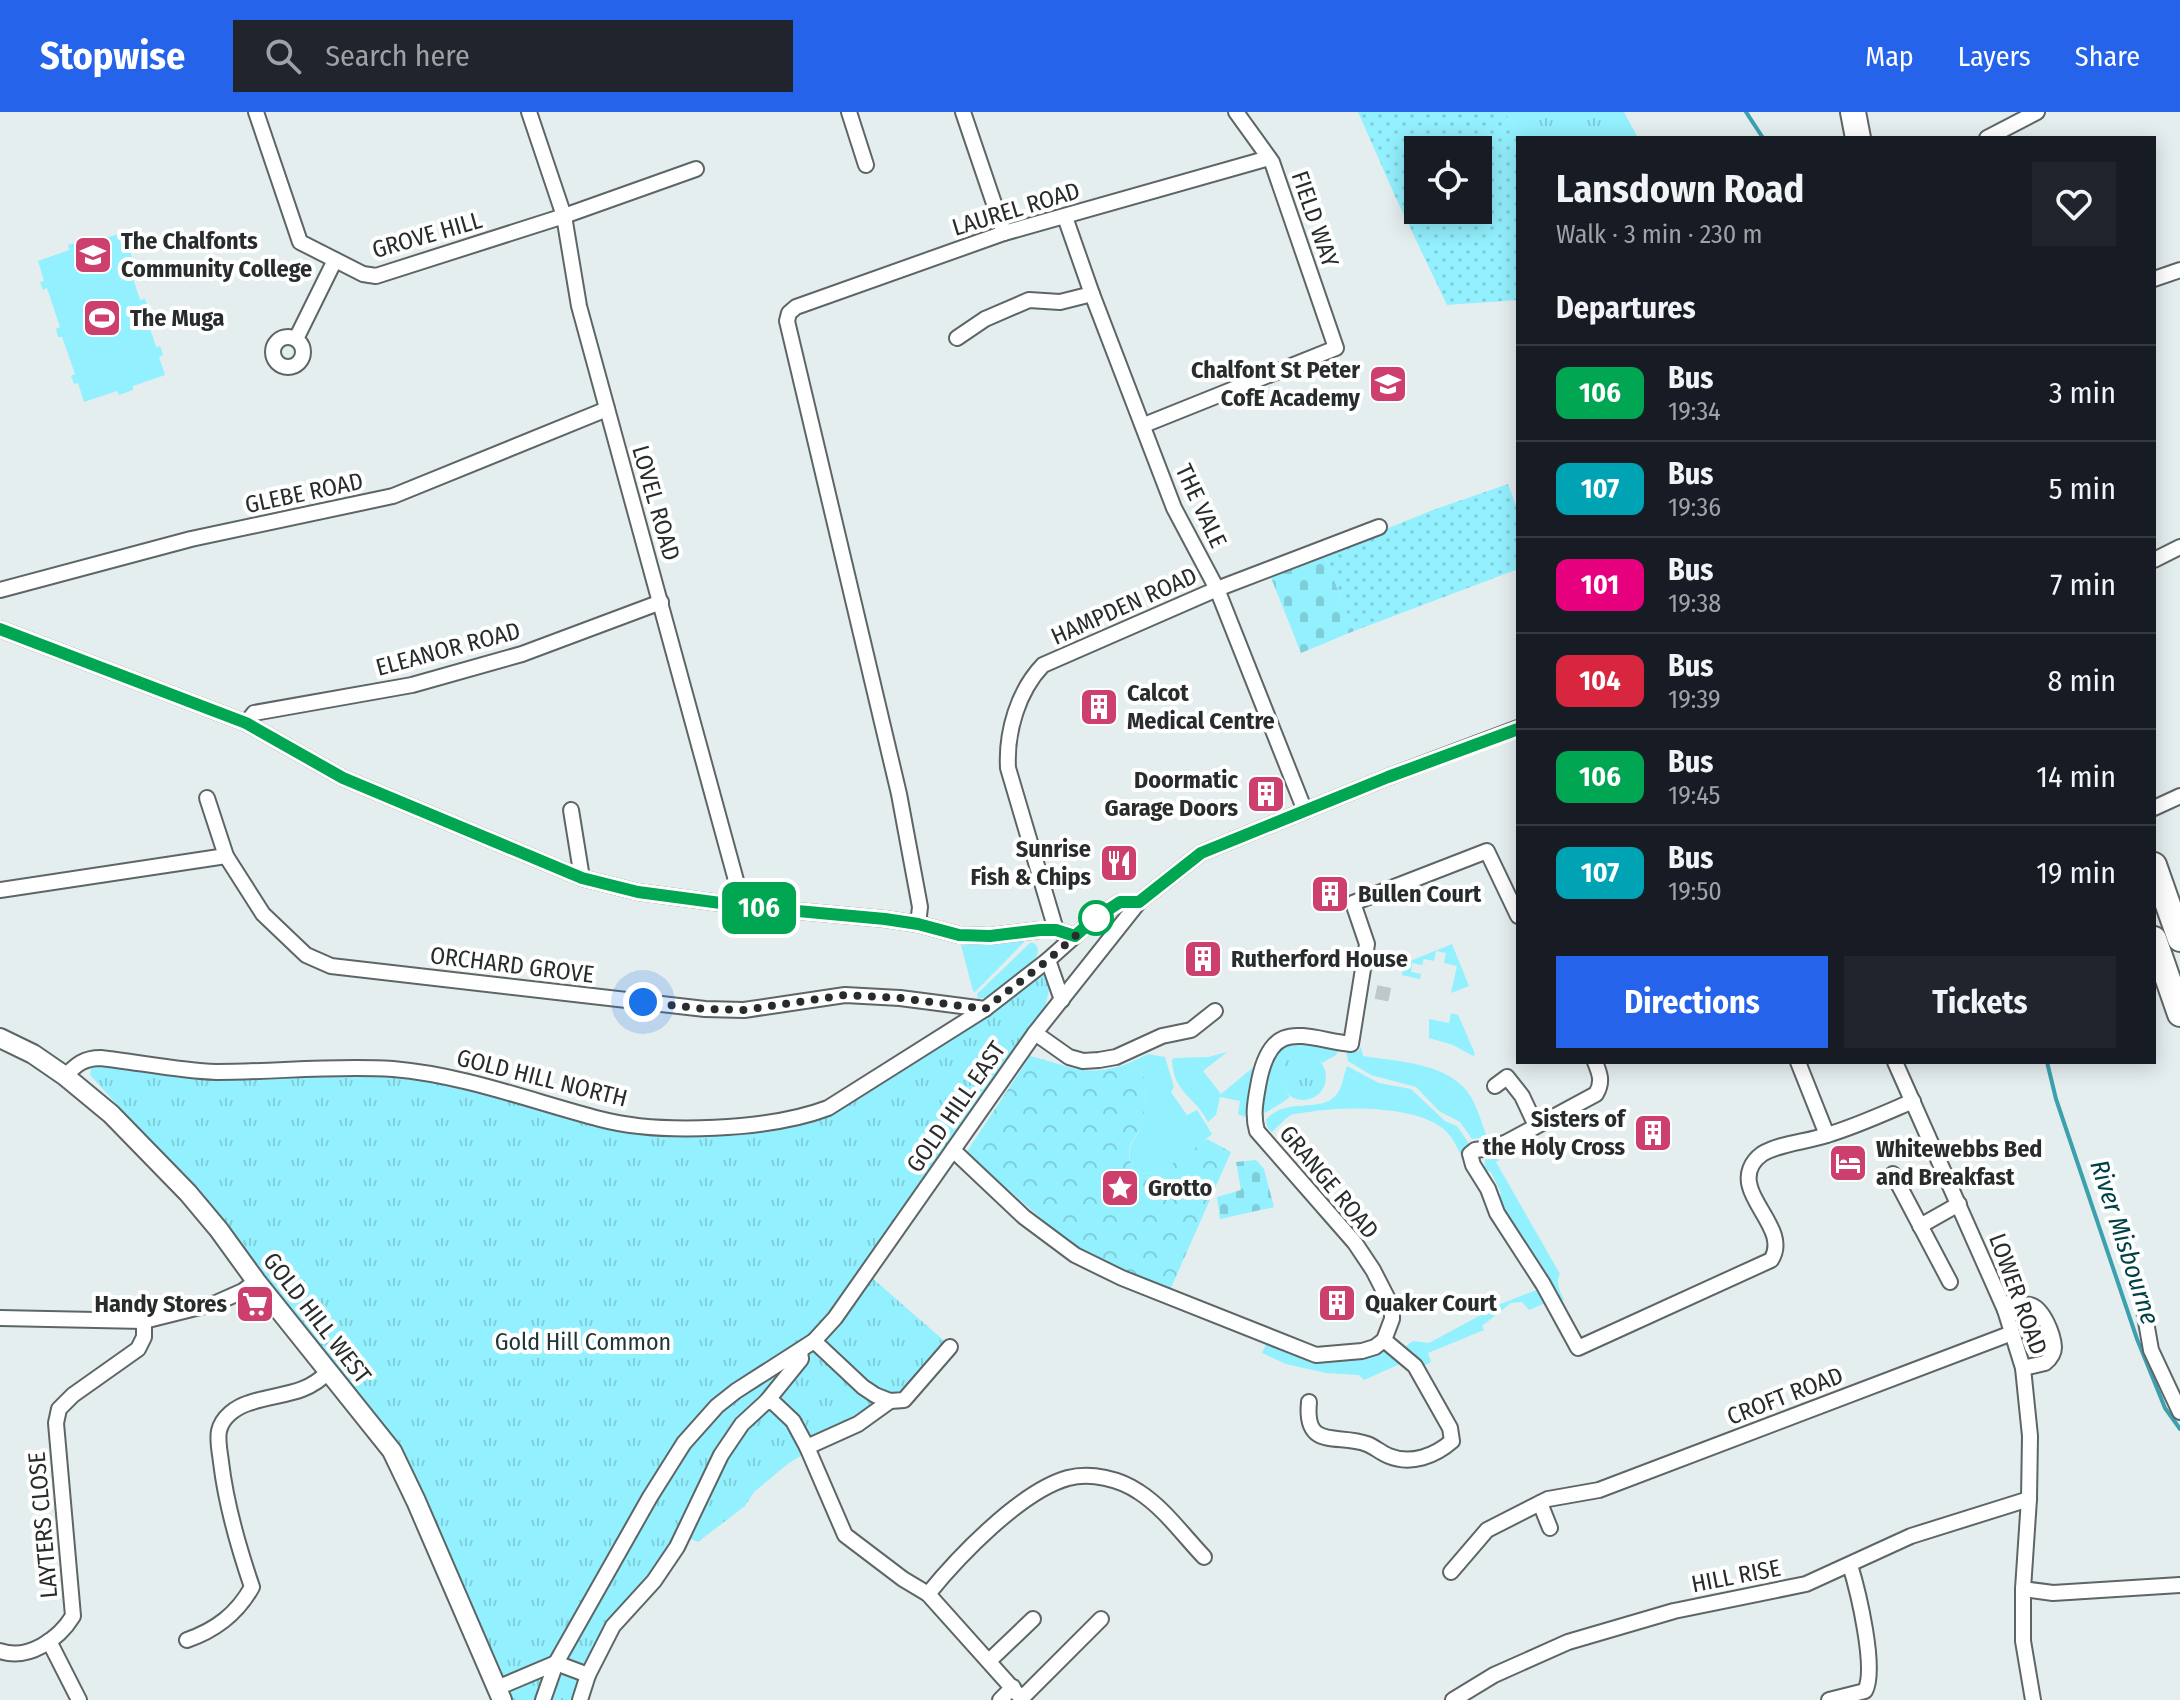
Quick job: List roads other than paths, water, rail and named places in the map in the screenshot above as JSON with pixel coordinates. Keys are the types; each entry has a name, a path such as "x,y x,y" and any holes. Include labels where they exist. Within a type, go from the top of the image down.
{"highway":[{"path":"1853,112 1858,136"},
{"path":"2156,871 2180,939"},
{"path":"2156,945 2180,1014"}],"street":[{"name":"GROVE HILL","path":"256,112 300,242 363,274 376,276 564,216 696,169"},
{"name":"LOVEL ROAD","path":"529,112 564,216 579,306 743,906"},
{"path":"849,112 866,165"},
{"path":"963,112 1004,233"},
{"name":"FIELD WAY","path":"1144,425 1336,348 1272,162 1236,112"},
{"path":"1991,136 2037,112"},
{"name":"LAUREL ROAD","path":"918,924 920,907 899,794 787,321 789,313 796,307 1004,233 1269,158"},
{"name":"THE VALE","path":"1065,217 1174,508 1217,589 1305,811"},
{"path":"296,339 335,260"},
{"path":"2156,278 2180,270"},
{"path":"957,338 985,319 1029,300 1060,302 1092,294"},
{"name":"GLEBE ROAD","path":"0,590 191,539 393,496 607,409"},
{"name":"HAMPDEN ROAD","path":"1056,930 1008,768 1009,740 1018,704 1034,674 1043,665 1217,589 1379,527"},
{"path":"2156,559 2180,547"},
{"name":"ELEANOR ROAD","path":"246,723 254,713 412,685 509,658 661,602"},
{"path":"0,629 246,723 343,778 582,878 638,892 918,924 959,935 990,936 1056,930 1075,936"},
{"path":"1139,902 1201,853 1516,729"},
{"path":"2156,807 2180,796"},
{"name":"ORCHARD GROVE","path":"207,798 226,856 263,914 306,955 331,966 705,1009 744,1010 845,995 900,998 985,1009"},
{"path":"571,810 582,878"},
{"name":"GRANGE ROAD","path":"1384,1340 1392,1319 1392,1307 1373,1270 1355,1243 1257,1131 1253,1114 1263,1063 1269,1050 1289,1036 1351,1044 1367,944 1353,903 1487,851 1516,912"},
{"path":"0,890 226,856"},
{"name":"GOLD HILL NORTH","path":"65,1076 88,1058 212,1072 392,1069 441,1075 603,1120 657,1127 719,1127 785,1121 828,1108 985,1009 1094,919 1120,902 1139,902"},
{"name":"GOLD HILL EAST","path":"543,1700 556,1663 684,1443 717,1406 736,1391 814,1341 853,1293 1035,1033 1139,902"},
{"path":"1048,960 1062,1000"},
{"path":"1035,1033 1069,1057 1083,1061 1099,1060 1116,1057 1162,1036 1191,1030 1215,1011"},
{"name":"GOLD HILL WEST","path":"0,1038 33,1054 65,1076 111,1114 188,1193 392,1451 499,1694"},
{"path":"1596,1064 1600,1077 1596,1094 1491,1148 1475,1150 1470,1154 1497,1213 1543,1284 1578,1348 1771,1260 1776,1252 1776,1243 1750,1187 1749,1174 1753,1162 1763,1154 1827,1135 1913,1101"},
{"path":"1799,1064 1827,1135"},
{"name":"LOWER ROAD","path":"1896,1064 2005,1310 2023,1368 2030,1436 2023,1641 2033,1700"},
{"path":"1495,1086 1507,1077 1522,1096 1536,1126"},
{"path":"953,1150 1024,1217 1075,1255 1122,1278 1316,1355 1362,1351 1384,1340 1415,1366 1450,1428 1452,1441 1440,1452 1416,1460 1391,1458 1366,1444 1325,1439 1316,1433 1307,1413 1309,1402"},
{"path":"1893,1174 1950,1282"},
{"path":"1920,1226 1959,1204"},
{"path":"0,1318 144,1321 216,1303 243,1291 256,1281"},
{"path":"2142,1299 2151,1350 2180,1412"},
{"path":"2005,1310 2028,1304 2038,1309 2044,1315 2054,1347 2045,1363 2023,1368"},
{"name":"LAYTERS CLOSE","path":"49,1641 65,1628 73,1616 56,1423 59,1409 73,1395 138,1349 144,1337 144,1321"},
{"name":"CROFT ROAD","path":"1451,1572 1487,1530 1548,1499 1599,1490 2012,1333"},
{"path":"814,1341 863,1387 890,1401 904,1400 950,1347"},
{"path":"580,1700 588,1675 613,1626 654,1581 677,1547 721,1455 742,1424 767,1401 801,1359 800,1351"},
{"path":"187,1640 225,1622 252,1587 235,1535 223,1479 219,1431 225,1418 234,1409 250,1402 314,1384 328,1372"},
{"path":"736,1391 774,1403 793,1421 845,1535 928,1594 1019,1695"},
{"path":"807,1447 858,1424 890,1401"},
{"path":"928,1594 955,1561 1017,1507 1069,1478 1093,1476 1138,1491 1164,1513 1204,1557"},
{"name":"HILL RISE","path":"1453,1700 1494,1675 1568,1642 1674,1611 1806,1584 1911,1536 2029,1499"},
{"path":"1540,1503 1550,1528"},
{"path":"1829,1700 1865,1691 1869,1678 1859,1595 1850,1565"},
{"path":"2023,1589 2053,1593 2180,1585"},
{"path":"989,1661 1033,1619"},
{"path":"1000,1700 1019,1695 1101,1619"},
{"path":"0,1651 10,1655 22,1654 49,1641 79,1700"},
{"path":"499,1694 556,1663 588,1675"}],"waterway":[{"name":"River Misbourne","path":"1746,112 1762,136"},
{"name":"River Misbourne","path":"2047,1064 2056,1099 2137,1339 2165,1408 2180,1429"}],"tunnel":[{"path":"1376,992 1396,996"}],"place":[{"name":"The Chalfonts Community College","path":"93,255"},
{"name":"The Muga","path":"102,318"},
{"name":"Chalfont St Peter CofE Academy","path":"1388,384"},
{"name":"Calcot Medical Centre","path":"1099,707"},
{"name":"Doormatic Garage Doors","path":"1266,794"},
{"name":"Sunrise Fish & Chips","path":"1119,863"},
{"name":"Bullen Court","path":"1330,894"},
{"name":"Rutherford House","path":"1203,959"},
{"name":"Sisters of the Holy Cross","path":"1653,1133"},
{"name":"Whitewebbs Bed and Breakfast","path":"1848,1163"},
{"name":"Grotto","path":"1120,1188"},
{"name":"Quaker Court","path":"1337,1303"},
{"name":"Handy Stores","path":"255,1304"}],"park label":[{"name":"Gold Hill Common","path":"583,1342"}]}
